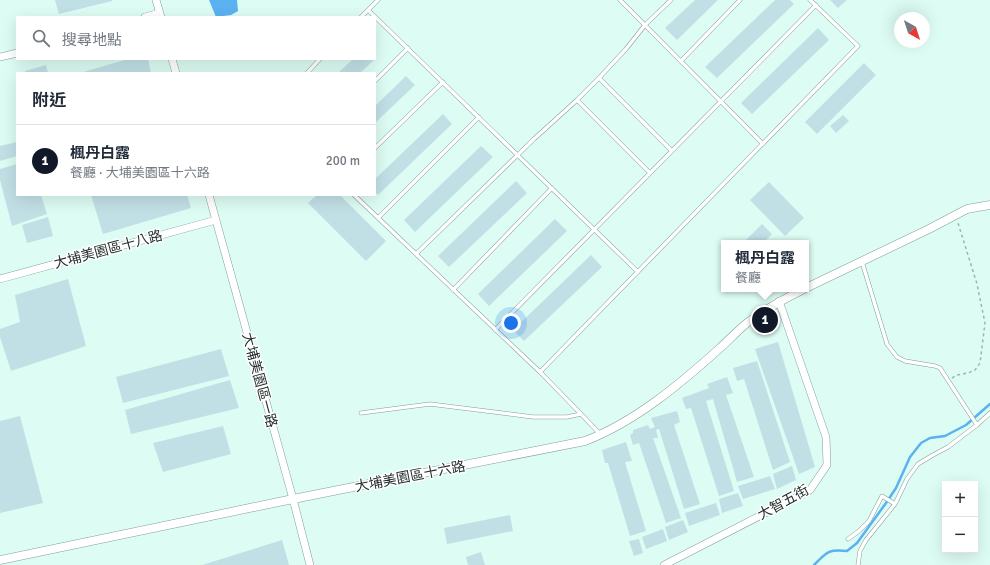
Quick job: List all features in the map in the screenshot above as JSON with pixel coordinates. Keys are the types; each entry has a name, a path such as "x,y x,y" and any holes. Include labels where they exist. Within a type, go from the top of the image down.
{"street":[{"path":"156,0 160,15"},
{"path":"0,57 16,52"},
{"path":"172,60 176,72"},
{"name":"大埔美園區一路","path":"209,196 310,565"},
{"name":"大埔美園區十六路","path":"809,287 956,216 967,209 990,205"},
{"name":"大埔美園區十八路","path":"0,279 216,220"},
{"name":"大埔美園區十六路","path":"0,560 293,499 585,441 623,423 672,389 747,323 779,301 798,292"},
{"name":"大智五街","path":"664,565 810,490 827,465 826,437 779,301"}],"lane":[{"path":"362,16 378,0"},
{"path":"620,0 763,144"},
{"path":"416,254 599,78 626,49 645,25 670,0"},
{"path":"681,62 740,0"},
{"path":"540,372 858,46 810,0"},
{"path":"495,330 816,5"},
{"path":"368,10 374,16"},
{"path":"376,18 638,272"},
{"path":"376,80 408,48"},
{"path":"308,72 319,60"},
{"path":"599,78 672,151"},
{"path":"376,147 443,82"},
{"path":"577,100 650,173"},
{"path":"378,218 479,117"},
{"path":"453,290 552,188"},
{"path":"355,196 540,372 600,435"},
{"path":"862,262 887,344 897,357 905,361 940,368 977,425"},
{"path":"361,413 430,404 533,417 567,417 581,414"},
{"path":"858,565 860,551 866,540 895,504 907,479 918,464 933,454 948,447 990,413"},
{"path":"848,539 859,531 868,521 882,496 895,504"}],"path":[{"path":"947,380 957,375 975,370 980,363 985,323 977,284 956,216"}],"water":[{"path":"209,0 237,0 238,11 231,15 216,16"}],"building":[{"path":"55,0 112,0 112,1 59,14"},
{"path":"695,0 718,0 677,40 665,28"},
{"path":"775,0 790,0 794,4 717,78 705,67"},
{"path":"830,0 847,0 838,8"},
{"path":"818,28 829,40 752,114 741,103"},
{"path":"125,60 148,60 151,72 83,72"},
{"path":"352,60 374,60 361,72 339,72"},
{"path":"864,63 876,75 817,134 805,122"},
{"path":"46,65 48,72 26,72"},
{"path":"406,76 415,85 376,122 376,105"},
{"path":"443,114 452,124 378,195 376,193 376,178"},
{"path":"843,115 849,121 836,133 830,126"},
{"path":"16,142 16,156 0,161 0,146"},
{"path":"481,146 493,157 415,232 404,220"},
{"path":"16,164 16,196 41,196 47,214 12,226 0,180 0,169"},
{"path":"516,181 527,193 449,267 438,256"},
{"path":"769,182 804,218 785,236 750,200"},
{"path":"91,196 187,196 191,208 103,234"},
{"path":"316,196 341,196 386,241 366,261 308,203"},
{"path":"48,217 53,236 27,243 22,225"},
{"path":"555,219 567,231 489,306 478,294"},
{"path":"762,224 772,234 766,240 746,240"},
{"path":"591,255 602,267 524,341 513,330"},
{"path":"68,279 86,346 11,371 0,337 0,329 20,322 15,295"},
{"path":"778,342 815,467 799,474 755,349"},
{"path":"221,349 229,376 123,403 116,377"},
{"path":"757,361 790,462 773,470 744,379 737,381 733,368"},
{"path":"727,377 733,393 726,395 754,477 737,482 713,399 706,401 734,491 719,496 691,408 686,409 682,398 709,388 707,384"},
{"path":"230,380 239,408 131,434 125,410"},
{"path":"677,411 680,422 674,425 700,504 684,509 659,429 656,430 658,438 653,438 681,518 666,523 639,443 633,445 630,435 633,433 633,430 648,425 650,429 655,427 651,418"},
{"path":"20,416 43,503 0,513 0,421"},
{"path":"223,426 231,454 163,472 153,443"},
{"path":"626,442 632,461 625,462 646,531 630,536 608,463 605,463 602,450"},
{"path":"792,466 796,480 777,489 773,474"},
{"path":"770,476 775,489 743,499 738,486"},
{"path":"738,493 743,506 722,513 719,499"},
{"path":"716,503 720,515 689,526 685,513"},
{"path":"510,515 513,531 447,544 444,528"},
{"path":"683,520 688,532 669,540 665,527"},
{"path":"663,529 667,541 646,549 642,537"},
{"path":"639,539 643,553 634,556 629,541"},
{"path":"282,540 289,565 202,565"},
{"path":"481,552 485,565 468,565 466,557"}],"waterway":[{"path":"814,565 828,552 847,551 857,543 896,488 910,457 921,443 930,438 945,436 966,425 990,404"}],"place":[{"name":"楓丹白露","path":"765,320"}]}
